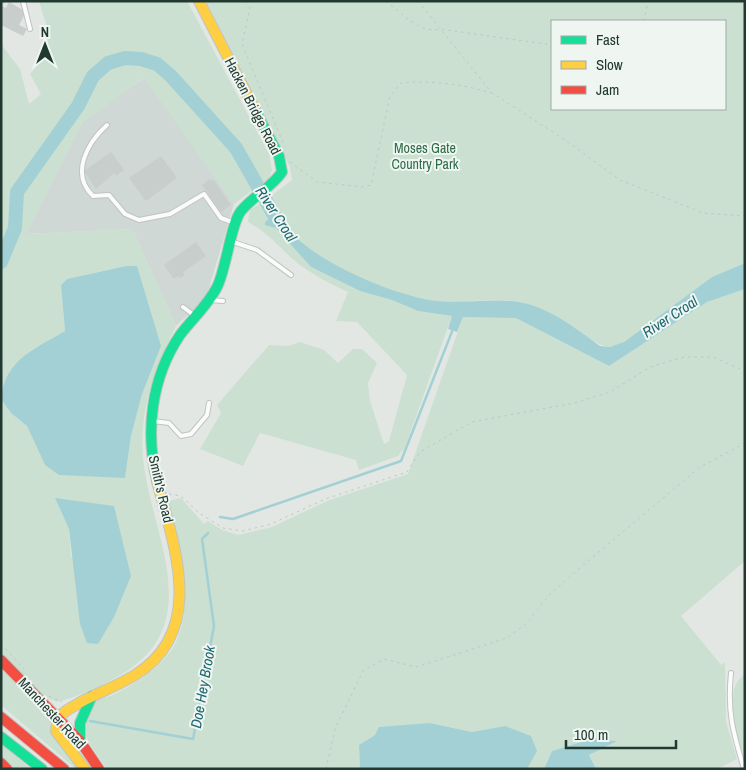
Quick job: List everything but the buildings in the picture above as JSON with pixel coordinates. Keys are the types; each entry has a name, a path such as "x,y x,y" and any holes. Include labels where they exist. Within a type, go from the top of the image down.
{"main road":[{"name":"Hacken Bridge Road","path":"199,1 282,158 282,172 276,181 249,203"},
{"name":"Smith's Road","path":"58,717 70,705 119,686 141,672 157,657 169,640 177,617 180,595 179,571 151,445 151,422 161,375 178,338 209,299 220,280 235,223 240,212 249,203"},
{"name":"Manchester Road","path":"1,660 47,700 58,717 80,741 99,769"},
{"path":"80,741 78,730 81,718 92,696"},
{"name":"Smith's Road","path":"47,700 70,705"},
{"path":"1,711 14,726"},
{"path":"1,717 64,769"},
{"path":"58,717 56,731 85,769"},
{"path":"1,736 42,769"},
{"path":"1,763 7,769"}],"lane":[{"path":"23,1 30,29"},
{"path":"107,125 96,135 80,169 84,188 92,196 109,195 126,214 138,220 170,214 204,194 221,218 235,223"},
{"path":"230,241 257,250 291,275"},
{"path":"209,299 223,301"},
{"path":"183,307 195,316"},
{"path":"151,422 169,423 178,434 186,436 191,434 207,415 209,403"},
{"path":"731,673 729,697 730,722 744,769"}],"path":[{"path":"246,1 250,8 242,44 285,146 282,158 316,182 363,187 371,185 390,96 400,83 416,81 471,87 492,93 561,137 620,180 703,213 745,216"},
{"path":"386,1 418,26 430,32 440,29 551,45"},
{"path":"418,1 492,93"},
{"path":"644,20 648,1"},
{"path":"160,492 182,496 199,513 223,528 243,531 271,524 325,499 407,472 420,452 472,422 574,403 610,392 650,367 684,357 713,357 745,371"},
{"path":"326,769 335,729 363,671 384,659 416,667 506,638 526,622 549,595 580,567 700,467 745,443"},
{"path":"1,644 28,674"},
{"path":"47,700 57,700"}],"shaded area":[{"path":"145,78 234,204 206,298 176,326 132,229 26,234 82,123 95,111"}],"green space":[{"path":"39,1 187,1 269,154 272,170 269,178 234,204 144,78 82,123 26,234 132,229 176,326 161,357 150,389 142,439 147,485 167,571 169,599 164,625 151,650 127,671 93,689 57,702 45,697 1,653 1,399 11,413 27,426 45,465 125,478 131,436 142,394 137,266 126,266 67,279 61,285 65,331 24,356 16,364 4,384 1,397 1,44 20,69 29,104 41,94 30,74 46,55 49,34","holes":["55,498 114,617 71,556 69,529"]},
{"name":"Moses Gate Country Park","path":"206,1 745,1 745,263 712,277 624,342 615,346 603,346 525,303 504,300 438,301 399,293 354,275 313,251 296,238 284,224 271,196 292,180 290,167"},
{"path":"261,203 269,219 311,267 360,291 392,300 418,311 452,316 405,447 398,456 359,470 356,460 260,433 243,466 200,449 221,413 217,405 269,345 288,346 300,342 324,350 338,363 353,349 362,349 377,363 368,383 370,401 384,444 389,441 407,375 357,322 336,321 348,292 327,282 295,261 267,235 248,222 250,210"},
{"path":"745,289 745,561 681,616 721,665 725,662 726,722 737,759 717,769 596,769 589,755 616,741 591,739 552,751 544,769 527,769 536,751 505,726 472,732 430,723 375,735 359,745 360,769 107,769 85,734 84,722 87,711 94,702 115,694 135,683 154,669 176,643 184,616 185,583 183,566 168,501 181,498 204,524 208,521 222,530 238,535 272,527 327,501 408,474 463,317 516,318 609,366 707,302"},
{"path":"1,668 53,718 51,730 81,769 76,769 1,705"},
{"path":"745,674 745,754 736,733 733,696 739,679"},
{"path":"1,744 31,769 14,769 1,756"}],"water":[{"path":"271,196 282,221 296,237 312,251 354,274 376,284 419,298 437,301 513,301 524,303 544,310 564,321 600,346 610,347 624,342 712,277 745,263 745,289 707,302 609,366 516,318 463,317 457,332 448,329 452,316 418,311 392,300 360,291 311,267 276,228 265,225 265,222 269,219 261,203"},
{"path":"126,266 137,266 161,346 142,394 131,436 125,478 59,475 45,465 27,426 11,413 1,399 4,385 8,374 23,357 65,331 61,285 67,279"},
{"path":"55,498 114,506 131,576 114,617 98,644 87,643 80,624 69,529"},
{"path":"430,723 472,732 505,726 531,736 537,751 527,769 360,769 359,745 375,735 379,727"},
{"path":"591,739 617,741 589,755 596,769 544,769 552,751"}],"waterway":[{"name":"River Croal","path":"1,262 15,228 17,192 78,106 93,76 108,63 125,58 141,59 157,64 170,75 236,148 274,215"},
{"path":"220,517 233,519 401,461 453,329"},
{"name":"Doe Hey Brook","path":"90,721 193,739 214,626 202,539 208,533"}],"traffic: fast":[{"path":"157,481 151,444 151,425 153,406 162,369 180,335 205,306 217,287 237,217 282,172 279,156 254,108"},
{"path":"80,741 80,723 92,696"},
{"path":"1,737 42,769"}],"traffic: slow":[{"path":"199,1 254,108"},
{"path":"58,717 76,705 135,675 157,657 171,635 178,611 179,586 171,533 157,481"},
{"path":"58,717 56,731 85,769"}],"traffic: jam":[{"path":"1,660 80,741 99,769"},
{"path":"1,717 64,769"},
{"path":"1,763 7,769"}]}
